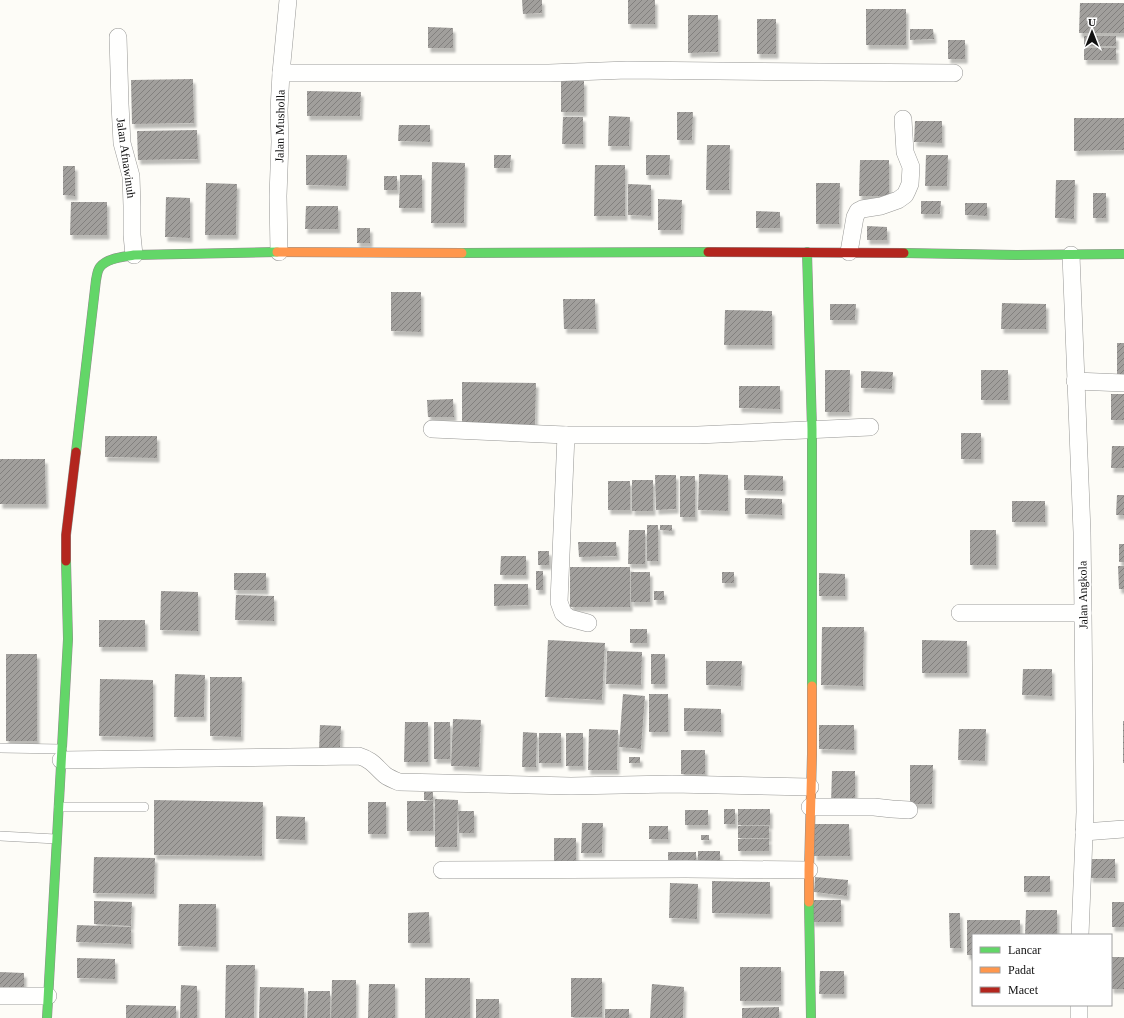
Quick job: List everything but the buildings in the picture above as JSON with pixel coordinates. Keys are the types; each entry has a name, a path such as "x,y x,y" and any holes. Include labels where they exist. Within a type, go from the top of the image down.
{"street":[{"name":"Jalan Musholla","path":"279,252 279,110 288,0"},
{"name":"Jalan Afnawinuh","path":"118,38 122,143 131,176 132,235 134,256"},
{"path":"281,73 549,73 627,70 954,73"},
{"path":"849,252 855,217 858,211 881,206 898,200 905,195 910,184 911,167 905,152 903,119"},
{"path":"47,1018 68,634 66,535 96,280 102,265 111,260 134,256 279,252 849,252 1016,256 1124,254"},
{"path":"807,252 812,429 812,754 809,870 811,1018"},
{"name":"Jalan Angkola","path":"1070,255 1082,532 1084,832 1080,934"},
{"path":"1076,381 1124,382"},
{"path":"432,429 566,435 698,435 870,427"},
{"path":"566,435 558,602 563,613 569,618 588,623"},
{"path":"960,613 1083,613"},
{"path":"62,754 359,756 368,759 385,775 399,782 571,786 672,784 810,787"},
{"path":"810,807 874,807 909,810"},
{"path":"1084,832 1124,829"},
{"path":"442,870 809,870"},
{"path":"0,996 48,996"},
{"path":"1080,1006 1080,1018"}],"lane":[{"path":"0,748 62,754"},
{"path":"58,807 144,807"},
{"path":"0,836 56,839"}],"traffic: fast":[{"path":"76,452 96,280 100,267 103,264 121,257 134,255 277,252"},
{"path":"462,253 708,252"},
{"path":"807,252 812,429 812,686"},
{"path":"904,253 1016,255 1124,254"},
{"path":"47,1018 68,639 66,561"},
{"path":"809,902 811,1018"}],"traffic: slow":[{"path":"277,252 462,253"},
{"path":"809,902 812,686"}],"traffic: jam":[{"path":"708,252 904,253"},
{"path":"66,561 66,535 76,452"}]}
